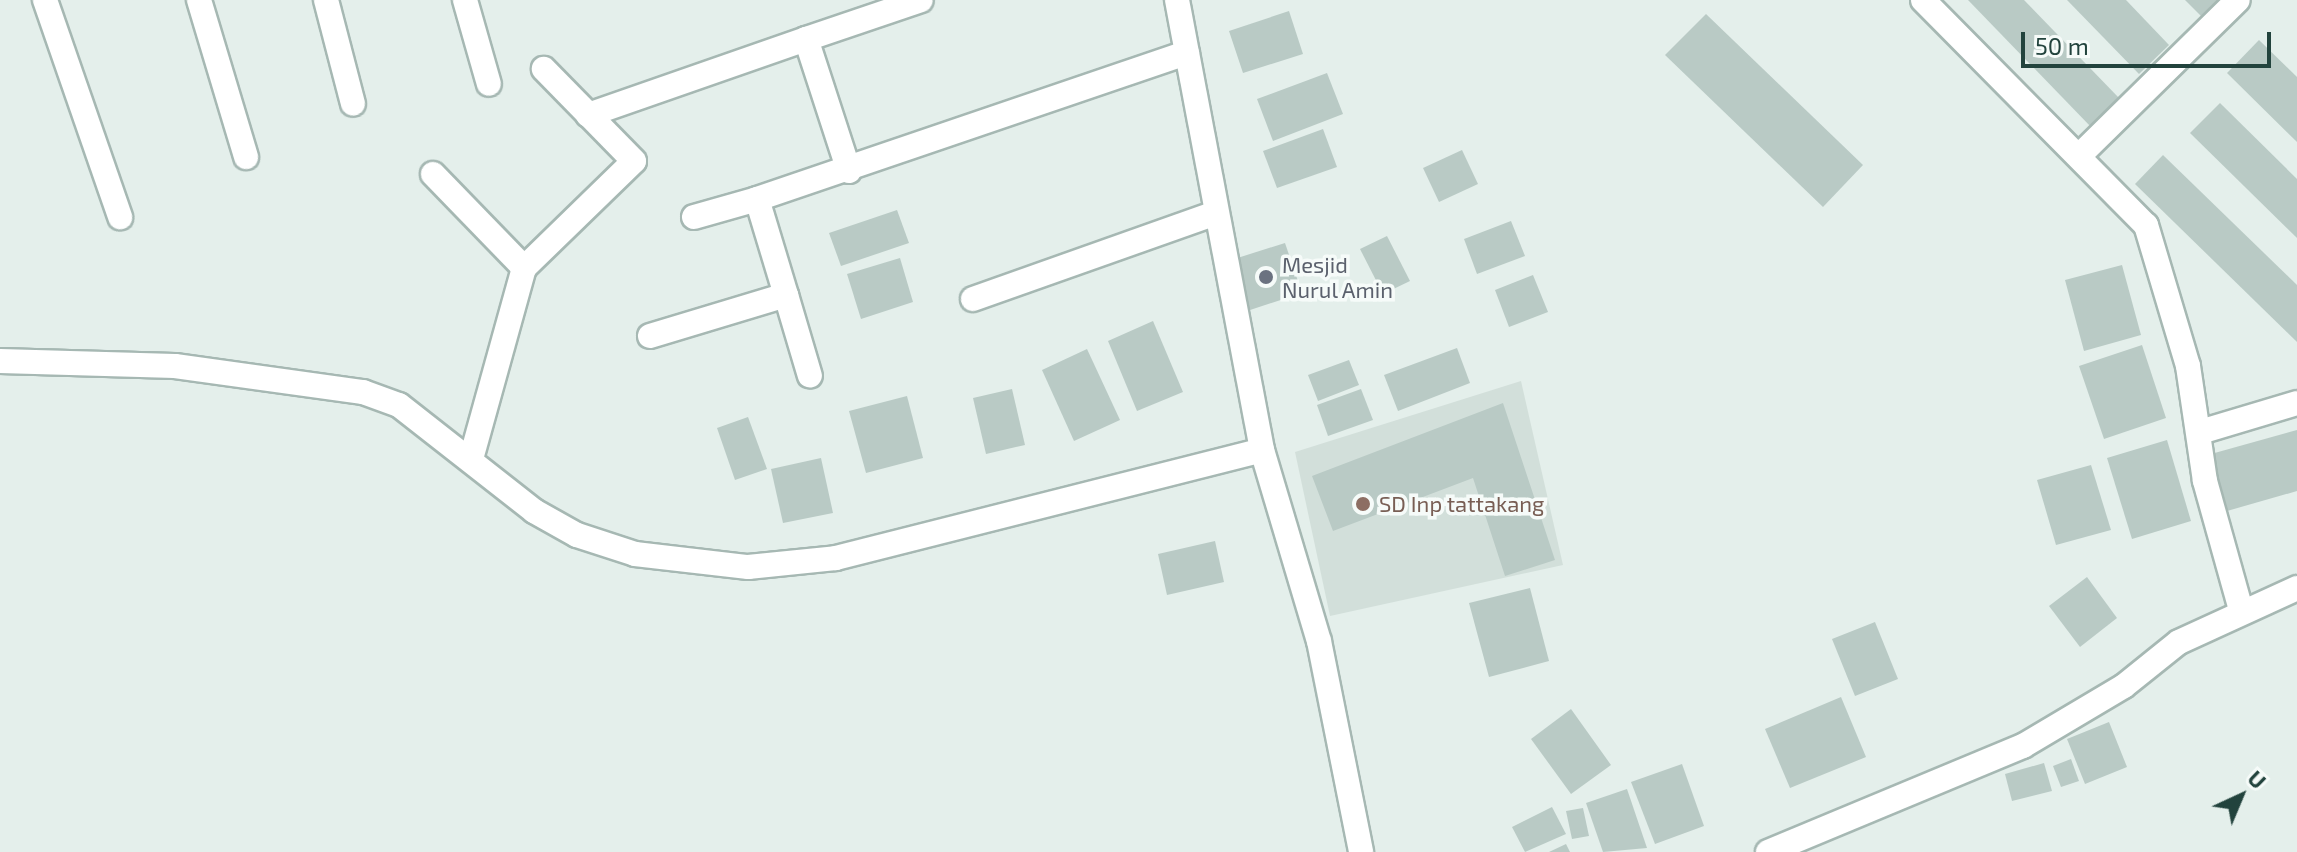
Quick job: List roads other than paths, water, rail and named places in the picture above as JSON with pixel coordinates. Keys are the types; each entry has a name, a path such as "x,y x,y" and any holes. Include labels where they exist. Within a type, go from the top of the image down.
{"street":[{"path":"45,0 120,217"},
{"path":"199,0 246,157"},
{"path":"326,0 353,104"},
{"path":"465,0 489,84"},
{"path":"588,115 806,39 866,9 921,0"},
{"path":"1177,0 1262,450 1319,641 1361,852"},
{"path":"1923,0 2146,225 2200,432 2205,481 2241,610"},
{"path":"2080,155 2238,0"},
{"path":"806,39 849,171"},
{"path":"694,217 849,171 1187,53"},
{"path":"471,459 524,268 634,161 544,69"},
{"path":"433,174 524,268"},
{"path":"757,199 810,376"},
{"path":"973,299 1216,213"},
{"path":"650,336 786,295"},
{"path":"0,361 175,366 363,392 399,405 577,535 635,554 748,567 836,558 1262,450"},
{"path":"2200,432 2297,403"},
{"path":"1768,852 2023,746 2124,686 2179,642 2241,610 2297,588"}],"place":[{"name":"Mesjid Nurul Amin","path":"1266,277"},
{"name":"SD Inp tattakang","path":"1363,504"}]}
